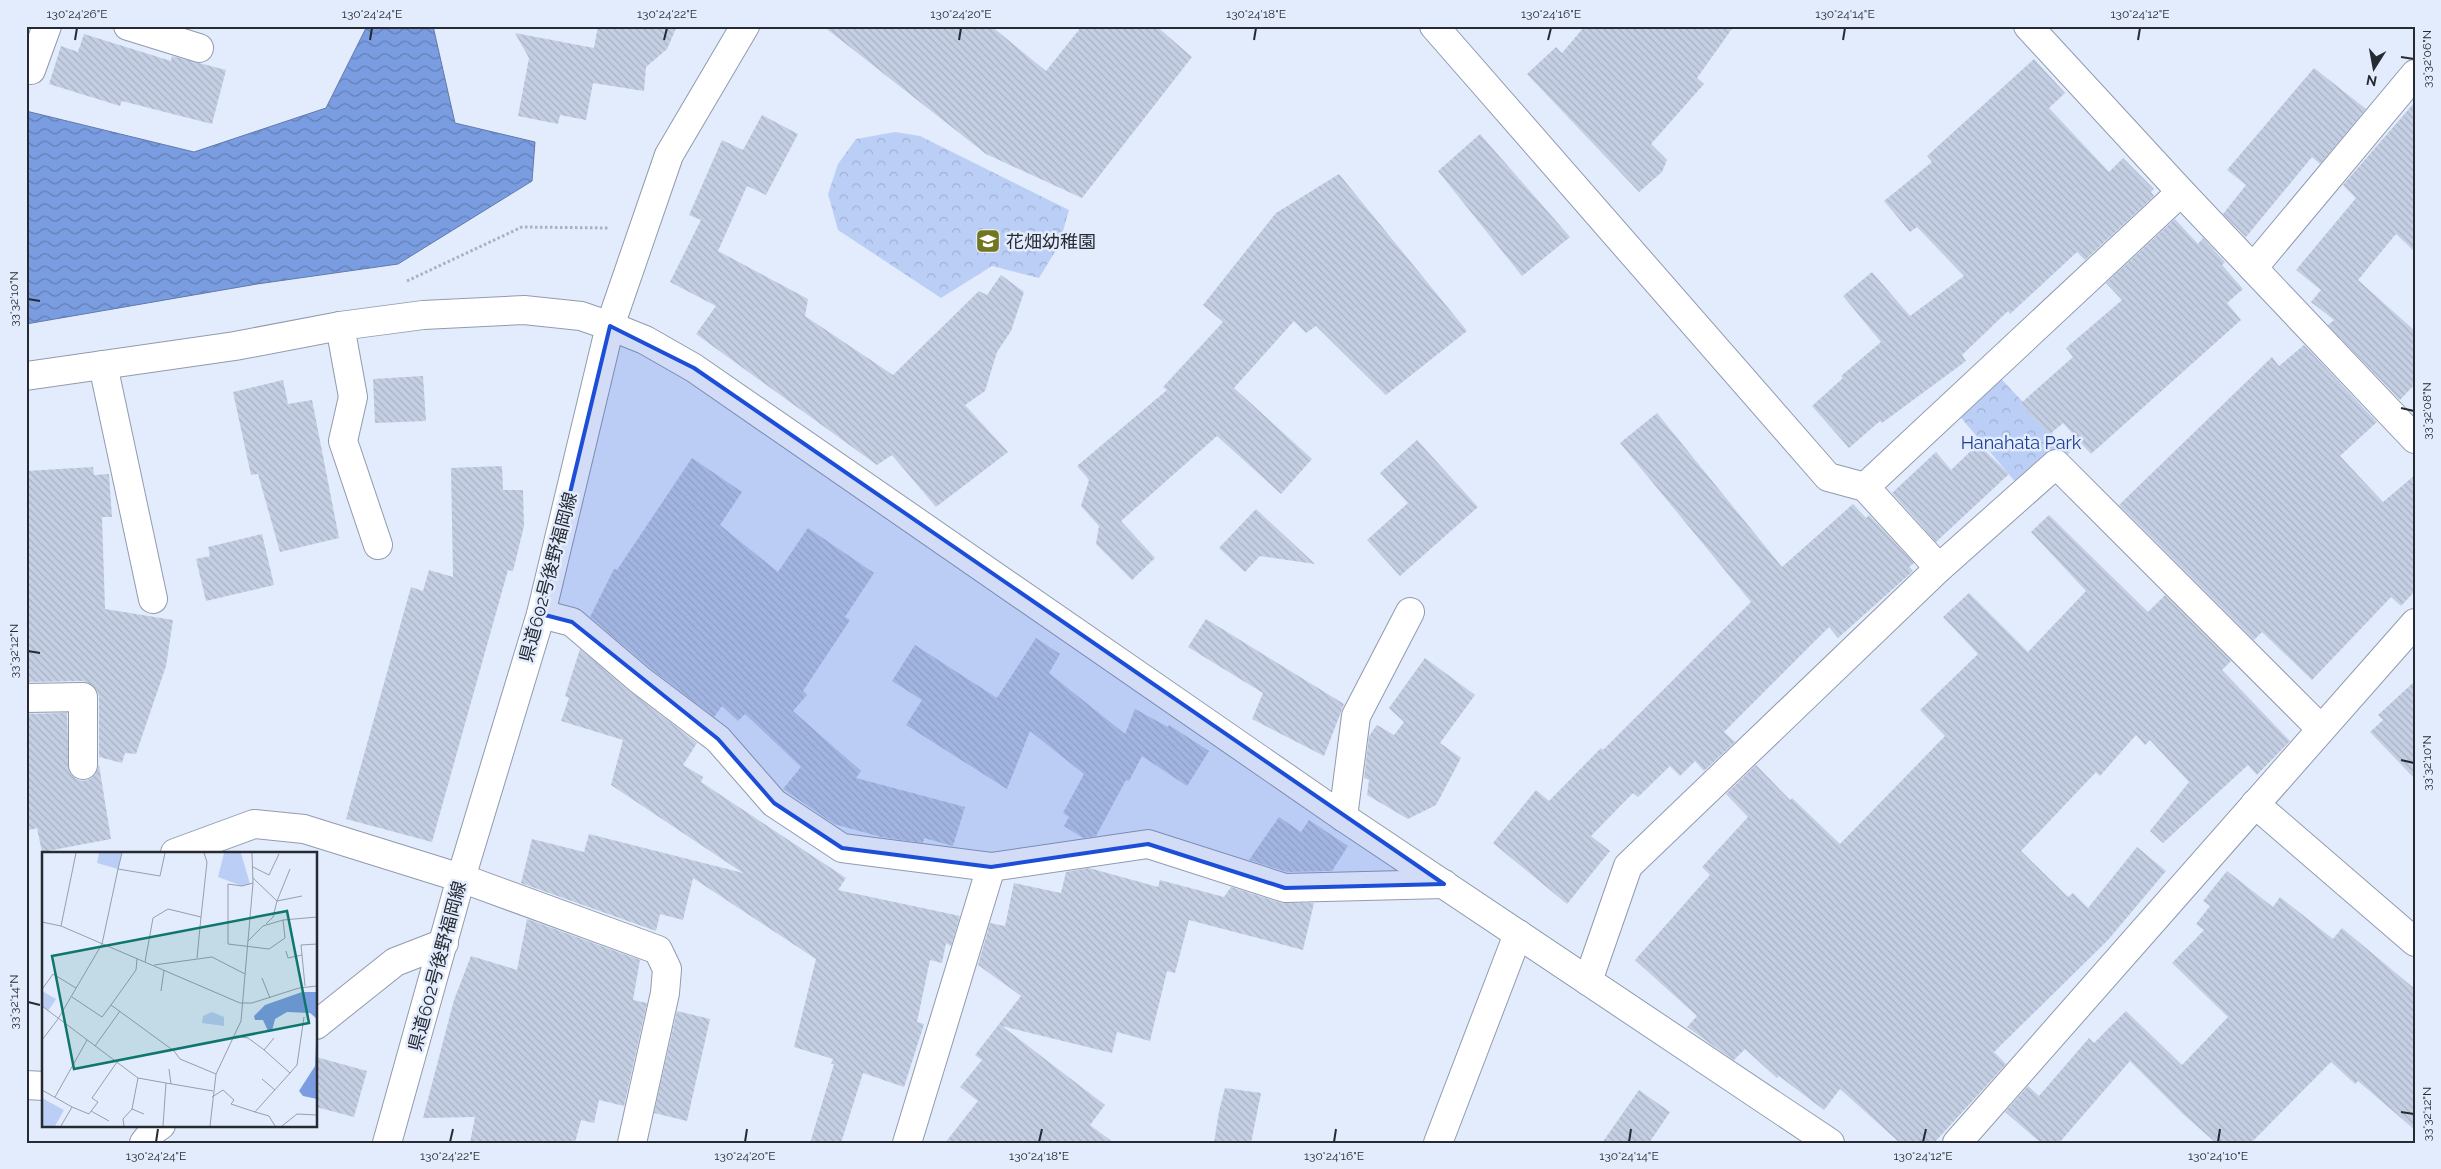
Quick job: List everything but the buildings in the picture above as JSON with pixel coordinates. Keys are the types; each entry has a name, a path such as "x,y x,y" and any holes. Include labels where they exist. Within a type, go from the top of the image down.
{"street":[{"path":"31,70 47,26"},
{"path":"128,26 199,48"},
{"name":"県道602号後野福岡線","path":"387,1143 461,878 540,614 610,326 669,155 745,26"},
{"path":"1434,26 1828,476 1865,487 1939,568"},
{"path":"2028,26 2181,192 2415,439"},
{"path":"2253,268 2415,74"},
{"path":"1865,487 2181,192"},
{"path":"26,376 235,346 340,326 423,316 524,310 581,316 645,340 694,368 1343,817 1830,1143"},
{"path":"340,326 352,397 343,440 378,545"},
{"path":"103,365 153,599"},
{"path":"1588,981 1628,866 1939,568 2056,464 2321,729"},
{"path":"1343,817 1356,716 1410,612"},
{"path":"540,614 572,622 640,680 718,739 774,803 842,848 992,867 1148,844 1285,888 1444,884"},
{"path":"1957,1143 2415,623"},
{"path":"26,698 83,696 83,765"},
{"path":"2255,804 2415,942"},
{"path":"178,852 254,824 304,829 461,878 658,950 667,969 665,993 632,1143"},
{"path":"906,1143 992,867"},
{"path":"1438,1143 1518,934"},
{"path":"318,1023 396,962 444,943"},
{"path":"26,1085 42,1086"},
{"path":"144,1143 160,1126"}],"path":[{"path":"399,285 522,227 600,227"}],"highlighted area":[{"path":"610,326 694,368 1444,884 1285,888 1148,844 991,867 842,848 774,803 718,739 572,622 541,614"}],"green space":[{"path":"895,132 920,136 1069,210 1059,245 1039,278 992,266 941,298 838,230 828,194 838,164 856,139"},
{"name":"Hanahata Park","path":"1992,369 2070,452 2024,492 1951,406"}],"water":[{"path":"367,26 433,26 455,123 535,142 532,181 398,264 257,284 26,324 26,111 194,152 326,108"}],"place":[{"name":"花畑幼稚園","path":"988,241"}]}
